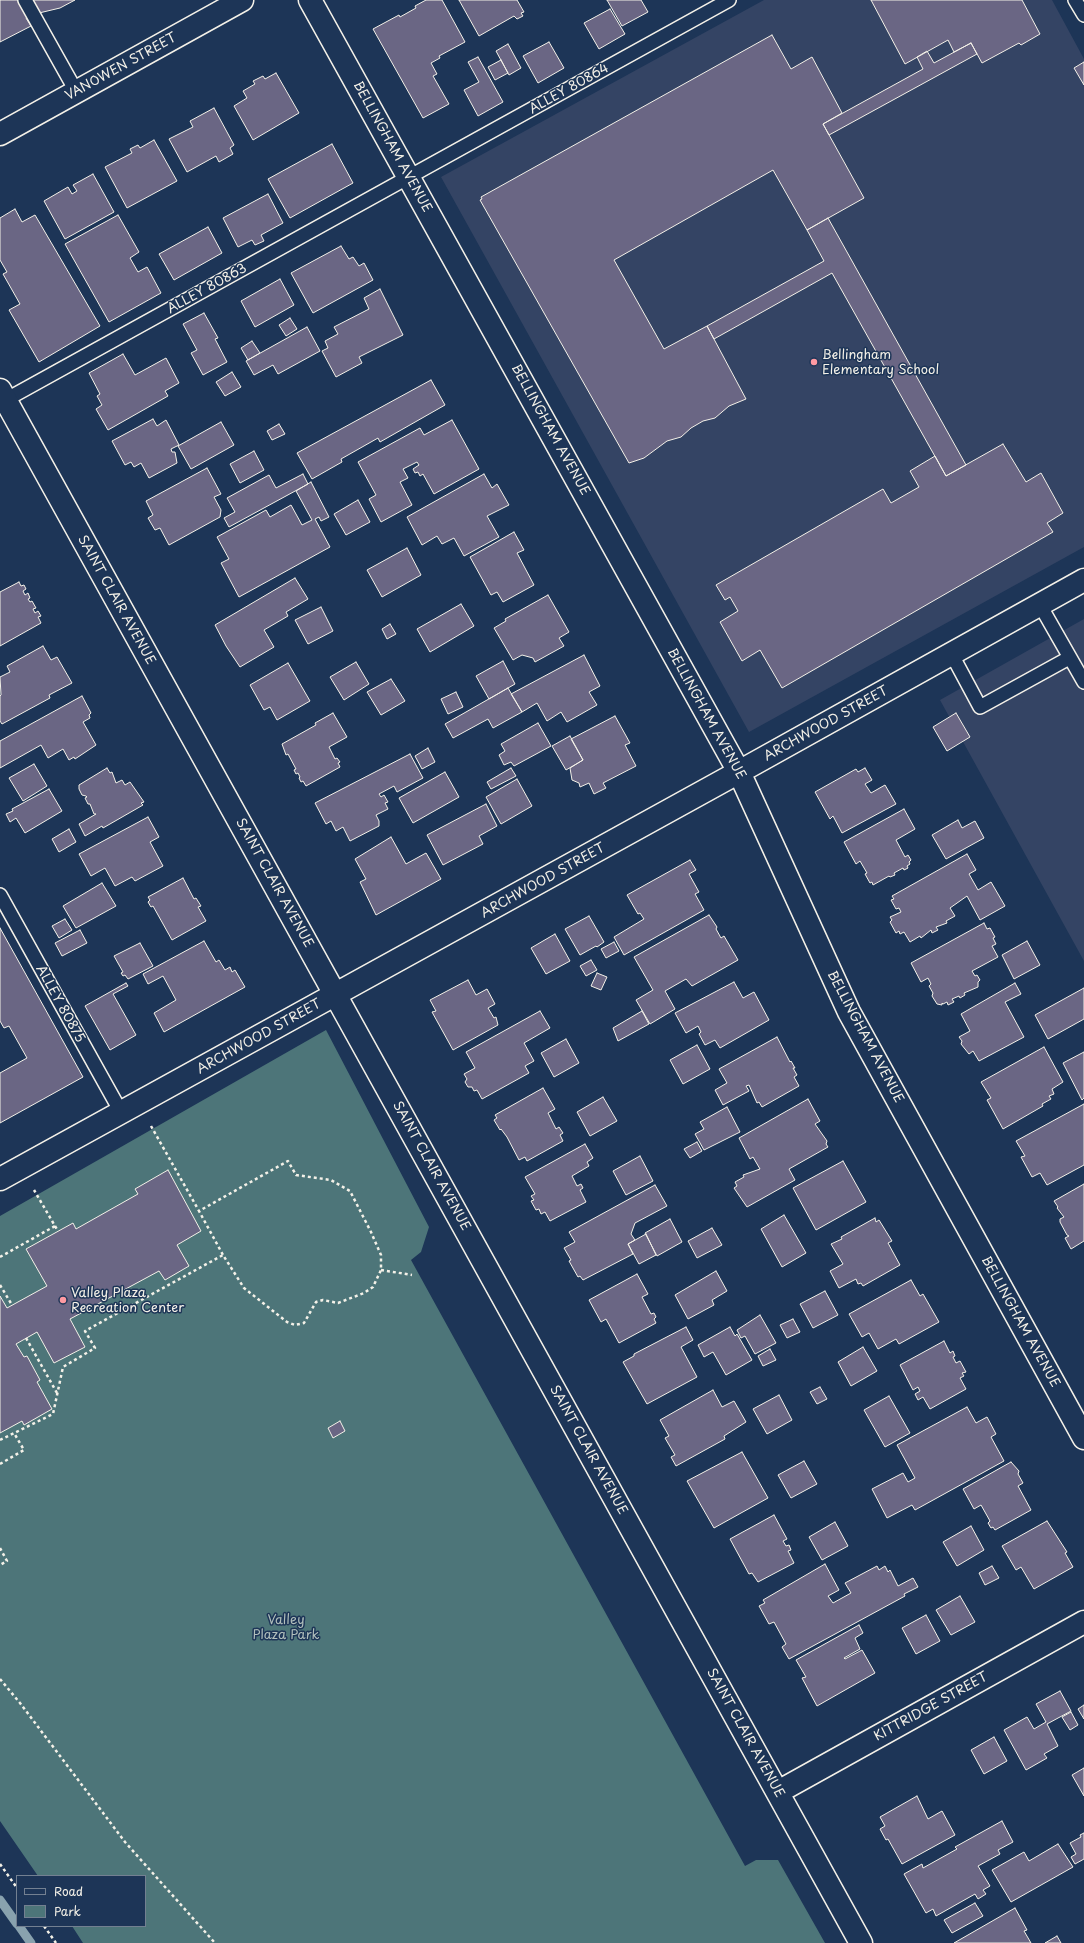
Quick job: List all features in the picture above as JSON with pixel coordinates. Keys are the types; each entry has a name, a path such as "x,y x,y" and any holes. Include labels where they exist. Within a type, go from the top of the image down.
{"street":[{"name":"VANOWEN STREET","path":"0,134 242,0"},
{"name":"BELLINGHAM AVENUE","path":"310,0 739,772 849,1012 1084,1438"},
{"name":"SAINT CLAIR AVENUE","path":"2,398 336,994 861,1943"},
{"name":"ARCHWOOD STREET","path":"0,1179 1084,580"},
{"name":"KITTRIDGE STREET","path":"778,1792 1084,1622"}],"lane":[{"path":"25,0 76,92"},
{"name":"ALLEY 80864","path":"408,177 729,0"},
{"path":"1076,0 1084,16"},
{"name":"ALLEY 80863","path":"2,398 408,177"},
{"path":"1040,605 1084,682"},
{"path":"951,653 980,707 1069,658"},
{"name":"ALLEY 80875","path":"0,895 130,1107"}],"path":[{"path":"130,1107 199,1211 223,1255 244,1288 287,1322 296,1325 304,1323 316,1302 323,1300 338,1303 364,1293 373,1287 381,1270 380,1255 371,1232 350,1191 332,1180 296,1175 288,1161 199,1211"},
{"path":"22,1168 58,1231"},
{"path":"0,1257 55,1226"},
{"path":"0,1440 53,1414 62,1367 95,1348 85,1331 223,1255"},
{"path":"381,1270 412,1275"},
{"path":"0,1285 12,1305"},
{"path":"26,1338 58,1393"},
{"path":"0,1464 24,1450 14,1433"},
{"path":"0,1548 7,1561 0,1564"},
{"path":"0,1679 20,1703 125,1842 215,1943"},
{"path":"0,1864 16,1887"},
{"path":"45,1927 56,1943"}],"shaded area":[{"name":"Bellingham Elementary School","path":"764,0 1052,0 1084,59 1084,547 749,732 441,177"},
{"path":"1084,619 1084,961 940,700"}],"green space":[{"name":"Valley Plaza Park","path":"326,1030 429,1227 421,1252 411,1260 745,1866 756,1860 778,1860 825,1943 83,1943 73,1927 146,1927 146,1875 37,1875 0,1821 0,1216"}],"building":[{"path":"0,0 20,0 29,16 26,18 31,26 0,42"},
{"path":"32,0 75,0 60,8 39,13"},
{"path":"426,0 442,0 465,42 439,56 440,58 431,63 437,74 433,76 449,104 423,118 373,29 399,15 400,17 416,8 415,6"},
{"path":"459,0 517,0 524,12 521,13 523,16 517,19 514,16 479,36"},
{"path":"607,0 641,0 648,12 622,26"},
{"path":"871,0 1022,0 1040,34 1021,45 1019,43 982,63 971,43 954,52 948,40 905,64"},
{"path":"610,9 625,34 599,49 584,23"},
{"path":"772,35 791,69 812,57 842,113 823,124 864,198 807,230 773,170 614,260 664,349 707,326 746,399 729,406 715,418 703,421 691,428 681,437 667,441 644,458 629,463 480,200 482,199 481,197"},
{"path":"549,42 564,68 538,83 523,56"},
{"path":"971,43 977,54 829,135 823,124 923,69 917,57 927,51 934,63"},
{"path":"508,44 521,68 509,75 496,51"},
{"path":"478,57 503,102 478,116 464,90 479,82 468,62"},
{"path":"501,60 508,73 495,80 488,67"},
{"path":"1084,62 1084,85 1074,68"},
{"path":"276,73 299,113 253,140 234,106 247,98 243,91 255,84 253,81 263,76 265,79"},
{"path":"214,108 234,145 230,148 233,154 219,162 216,156 187,172 169,139 193,127 190,121"},
{"path":"154,140 177,181 127,208 105,167 132,153 130,149 138,145 140,148"},
{"path":"332,144 353,183 290,218 268,179"},
{"path":"93,174 114,212 65,239 44,201 68,187 72,194 77,191 73,185"},
{"path":"268,194 283,223 261,235 264,241 255,245 252,240 238,247 223,218"},
{"path":"15,209 22,222 35,215 100,326 39,362 9,310 20,304 3,274 7,272 0,260 0,218"},
{"path":"118,215 139,252 130,258 138,272 147,267 161,293 109,322 65,244"},
{"path":"828,218 966,465 946,476 832,273 714,339 707,326 824,261 807,230"},
{"path":"208,227 222,253 174,280 159,254"},
{"path":"341,246 349,259 353,257 359,266 364,263 373,280 313,313 291,273"},
{"path":"280,279 294,305 255,327 241,301"},
{"path":"380,289 403,335 359,357 362,363 336,377 322,351 328,348 325,341 338,334 334,327 369,309 364,298"},
{"path":"204,313 218,338 215,339 227,362 203,375 191,353 197,350 183,324"},
{"path":"290,318 297,329 286,336 279,325"},
{"path":"307,327 320,351 278,374 273,365 254,375 246,361"},
{"path":"252,341 260,353 248,360 241,348"},
{"path":"123,354 135,375 166,358 179,383 165,391 168,396 108,430 96,409 102,405 97,396 100,394 89,373"},
{"path":"232,372 241,387 225,396 216,382"},
{"path":"431,380 445,405 380,442 378,438 341,459 342,462 312,479 297,453"},
{"path":"153,419 157,426 166,420 179,445 171,449 172,452 175,452 177,463 149,478 141,463 134,467 131,462 125,465 112,441"},
{"path":"452,420 479,469 434,494 423,474 420,476 418,472 415,473 413,469 419,465 417,462 403,469 408,478 400,482 412,505 381,522 369,499 376,495 358,462 420,428 424,435"},
{"path":"221,422 234,445 191,469 178,446"},
{"path":"279,424 285,434 272,440 267,431"},
{"path":"1003,444 1026,482 1041,473 1063,513 1047,523 1053,532 782,688 760,650 742,661 720,622 738,611 730,597 725,600 716,585 883,489 891,503 919,487 910,471 935,456 946,476"},
{"path":"254,451 264,470 240,483 230,464"},
{"path":"207,468 221,494 214,497 221,510 220,517 169,545 160,528 155,530 148,518 153,515 146,501"},
{"path":"303,474 308,484 229,527 224,518 235,512 227,498 269,475 276,488"},
{"path":"484,474 492,488 497,484 509,505 487,516 499,537 464,556 454,538 442,544 437,536 422,545 407,517"},
{"path":"311,482 329,517 321,521 319,517 315,519 330,547 239,597 221,563 229,559 217,537 266,510 270,517 291,505 302,525 312,520 296,491"},
{"path":"358,500 370,522 346,535 334,514"},
{"path":"514,532 524,550 517,553 534,585 503,602 497,592 491,595 470,557"},
{"path":"407,548 421,575 382,597 367,570"},
{"path":"295,578 308,599 286,612 288,616 264,630 274,647 240,667 226,646 215,625"},
{"path":"19,582 21,586 24,585 26,589 23,591 25,595 28,593 30,598 28,599 30,602 32,601 36,608 33,609 35,613 38,611 41,616 38,617 41,623 0,646 0,592"},
{"path":"548,595 569,632 559,638 564,646 535,662 533,658 522,655 513,660 494,628 506,621 505,619"},
{"path":"461,604 474,626 430,652 417,629"},
{"path":"321,607 333,631 308,644 295,620"},
{"path":"390,624 396,634 387,639 382,629"},
{"path":"43,646 51,660 57,657 72,683 49,695 50,698 2,724 0,721 0,677 10,672 7,666"},
{"path":"584,655 600,686 589,692 597,705 567,722 561,712 547,721 537,703 522,712 511,694"},
{"path":"503,661 515,684 489,699 476,676"},
{"path":"356,662 369,684 344,700 330,677"},
{"path":"288,663 310,701 277,720 270,707 264,710 250,685"},
{"path":"391,679 405,701 381,715 367,692"},
{"path":"508,688 522,712 493,728 488,719 453,738 445,724"},
{"path":"456,692 463,707 448,714 441,699"},
{"path":"82,696 91,713 89,715 90,718 83,722 96,745 75,759 74,757 69,760 63,749 48,758 41,745 0,768 0,741"},
{"path":"333,713 347,737 329,747 335,759 337,758 340,762 338,763 340,767 306,786 303,781 301,782 298,773 296,774 294,770 296,769 288,754 286,755 282,744 316,725 315,723"},
{"path":"956,713 970,737 947,751 933,727"},
{"path":"615,716 630,743 625,745 636,766 603,783 606,788 594,794 589,783 580,787 579,783 572,780 570,768 583,760 571,739"},
{"path":"538,723 551,746 514,766 511,762 504,765 499,755 505,751 501,744"},
{"path":"570,736 583,760 566,770 552,746"},
{"path":"428,748 435,762 422,769 415,756"},
{"path":"410,754 423,778 397,792 394,786 379,794 381,797 384,795 388,802 385,803 388,809 376,815 379,821 379,826 350,841 343,827 336,831 331,821 326,824 315,803"},
{"path":"34,764 47,786 23,801 9,778"},
{"path":"107,768 110,773 112,772 116,783 122,780 125,785 130,782 144,802 141,803 143,805 103,828 102,826 85,836 79,824 96,814 94,814 90,804 88,804 85,798 87,797 82,795 79,785"},
{"path":"511,768 516,776 491,789 487,782"},
{"path":"865,768 872,780 865,784 871,793 885,785 896,804 842,833 833,816 830,819 815,792 856,769 858,772"},
{"path":"445,772 459,797 413,823 399,798"},
{"path":"517,779 532,806 501,824 486,797"},
{"path":"49,789 62,811 25,833 16,818 10,822 6,814 13,811 12,809"},
{"path":"486,804 497,826 479,836 483,844 443,865 427,835"},
{"path":"904,809 915,829 896,840 905,857 908,855 911,860 909,862 910,864 907,866 908,868 904,870 903,868 894,873 895,875 889,876 873,885 872,882 870,883 865,874 867,873 860,861 856,864 844,842"},
{"path":"148,817 159,837 150,842 163,866 135,881 132,877 115,886 105,868 91,876 79,854"},
{"path":"958,820 962,828 975,821 984,838 946,859 932,835"},
{"path":"69,829 76,842 59,852 52,839"},
{"path":"391,837 406,864 426,853 441,879 376,915 360,882 366,879 355,859"},
{"path":"967,854 976,870 969,874 978,890 991,882 1005,906 980,920 967,896 950,908 955,916 946,921 947,923 936,927 938,930 932,933 931,930 921,938 920,936 910,942 904,932 900,934 899,931 896,933 890,922 892,920 890,917 901,912 899,908 896,909 891,900 894,899 892,896"},
{"path":"690,860 696,870 689,874 699,892 695,894 704,910 624,955 614,937 644,919 640,913 638,914 627,895"},
{"path":"183,878 194,899 196,898 201,906 198,907 206,921 172,940 153,906 151,907 148,902 150,900 148,897"},
{"path":"102,883 116,906 76,928 63,906"},
{"path":"709,915 717,927 716,929 721,938 724,936 738,960 692,986 686,979 665,991 675,1009 650,1024 636,1000 653,990 634,957"},
{"path":"589,916 604,942 580,955 565,929"},
{"path":"65,919 72,930 59,938 52,926"},
{"path":"984,923 987,929 990,928 995,937 993,938 996,944 992,946 998,957 972,971 980,980 978,982 978,987 964,993 965,995 960,998 959,996 952,999 954,1002 948,1005 947,1002 942,1003 942,1005 937,1004 932,996 933,993 929,986 931,984 928,978 921,982 911,963"},
{"path":"0,928 83,1077 0,1123 0,1073 27,1058 9,1026 4,1028 0,1021"},
{"path":"80,930 87,943 62,956 55,943"},
{"path":"555,934 570,961 546,974 531,948"},
{"path":"204,941 216,962 219,960 225,970 230,967 232,972 235,970 245,987 164,1032 154,1013 176,1000 163,976 148,984 143,974"},
{"path":"1027,941 1040,965 1014,979 1002,955"},
{"path":"614,942 619,951 606,958 601,949"},
{"path":"140,943 153,966 128,979 121,973 123,972 114,956"},
{"path":"591,960 597,970 586,976 580,966"},
{"path":"597,973 607,977 601,990 591,986"},
{"path":"468,980 476,995 487,989 495,1004 488,1008 494,1018 496,1017 498,1025 453,1050 432,1012 436,1011 430,1000"},
{"path":"734,982 743,998 754,992 769,1020 720,1048 715,1040 705,1045 699,1034 701,1032 698,1026 686,1033 675,1013"},
{"path":"126,983 128,986 113,994 136,1035 110,1050 85,1006"},
{"path":"1015,983 1021,994 1005,1002 1024,1037 979,1061 973,1051 969,1054 961,1044 962,1041 959,1037 970,1031 961,1014"},
{"path":"1084,988 1084,1019 1048,1039 1035,1015"},
{"path":"540,1011 550,1028 524,1043 534,1061 525,1066 529,1073 482,1099 477,1090 474,1091 472,1087 468,1087 465,1082 467,1079 464,1074 475,1068 466,1052"},
{"path":"642,1011 649,1024 618,1041 613,1028"},
{"path":"777,1037 790,1062 791,1061 795,1068 793,1068 797,1075 794,1077 799,1086 762,1107 759,1102 757,1103 749,1085 746,1086 749,1091 723,1105 715,1090 727,1083 719,1069"},
{"path":"566,1039 579,1063 554,1077 541,1053"},
{"path":"697,1045 710,1069 683,1084 670,1060"},
{"path":"1044,1047 1063,1082 1052,1089 1054,1094 1049,1096 1051,1099 1042,1104 1043,1106 1003,1129 987,1100 991,1098 981,1082"},
{"path":"1084,1052 1084,1098 1082,1100 1063,1063"},
{"path":"543,1088 555,1109 548,1113 556,1129 559,1127 563,1133 560,1135 563,1141 527,1161 525,1157 519,1160 507,1137 501,1129 500,1130 494,1120 497,1118 495,1115"},
{"path":"603,1097 617,1121 590,1136 577,1112"},
{"path":"808,1099 820,1121 815,1124 827,1141 826,1144 828,1147 789,1169 795,1180 747,1207 734,1188 737,1186 735,1182 744,1177 743,1175 760,1169 753,1157 750,1159 739,1138"},
{"path":"1084,1104 1084,1165 1047,1185 1040,1173 1032,1177 1021,1157 1025,1156 1016,1141"},
{"path":"727,1107 740,1132 704,1150 695,1134 704,1129 700,1122"},
{"path":"697,1142 702,1151 690,1158 684,1149"},
{"path":"585,1144 593,1158 587,1162 589,1166 572,1176 577,1186 581,1184 583,1188 580,1190 586,1202 550,1221 545,1212 541,1214 539,1209 536,1210 531,1201 534,1200 531,1196 535,1194 525,1177"},
{"path":"640,1156 653,1181 626,1195 613,1171"},
{"path":"843,1161 866,1202 816,1230 793,1188"},
{"name":"Valley Plaza Recreation Center","path":"168,1170 201,1231 177,1245 189,1266 165,1280 159,1271 70,1319 85,1347 54,1363 37,1332 16,1344 24,1357 27,1356 40,1380 37,1382 52,1409 24,1425 22,1421 0,1433 0,1296 7,1308 47,1286 26,1249 73,1223 76,1229 138,1194 135,1189"},
{"path":"1084,1184 1084,1241 1071,1249 1065,1238 1069,1236 1060,1222 1060,1219 1064,1217 1054,1201"},
{"path":"655,1185 667,1206 635,1223 631,1234 635,1240 628,1244 633,1254 583,1280 580,1276 578,1277 564,1248 575,1242 569,1232"},
{"path":"784,1215 806,1253 782,1267 761,1229"},
{"path":"875,1218 876,1222 879,1220 892,1241 888,1243 900,1265 863,1286 861,1283 858,1284 856,1279 839,1288 830,1271 843,1264 831,1244 842,1239 841,1237"},
{"path":"670,1219 682,1242 657,1256 645,1233"},
{"path":"712,1228 722,1245 697,1258 688,1241"},
{"path":"646,1234 656,1255 639,1264 628,1244"},
{"path":"716,1271 727,1291 712,1300 714,1305 688,1319 675,1295"},
{"path":"637,1274 648,1294 642,1297 651,1314 654,1313 656,1323 619,1343 606,1319 601,1322 589,1300"},
{"path":"911,1280 920,1296 923,1294 939,1322 899,1344 896,1339 878,1349 869,1333 862,1337 849,1314"},
{"path":"825,1291 838,1315 813,1328 800,1304"},
{"path":"760,1315 776,1343 755,1354 745,1336 741,1338 737,1330"},
{"path":"793,1319 800,1332 787,1338 780,1325"},
{"path":"686,1327 693,1340 681,1347 697,1377 647,1404 623,1362 634,1356 634,1354"},
{"path":"730,1327 735,1336 737,1334 752,1360 726,1375 713,1352 704,1357 698,1345"},
{"path":"944,1341 950,1353 953,1351 955,1356 953,1357 956,1363 960,1361 966,1372 962,1373 964,1376 960,1378 966,1389 930,1409 923,1397 918,1400 915,1394 920,1391 918,1387 913,1390 900,1365"},
{"path":"863,1347 877,1371 851,1386 838,1362"},
{"path":"770,1349 776,1360 763,1366 758,1356"},
{"path":"820,1387 827,1399 817,1404 810,1392"},
{"path":"713,1390 722,1407 734,1401 746,1422 724,1436 725,1439 676,1466 671,1457 675,1455 665,1438 669,1436 660,1420"},
{"path":"779,1395 792,1420 767,1434 753,1409"},
{"path":"889,1396 910,1433 885,1447 864,1410"},
{"path":"967,1407 976,1423 987,1417 996,1434 991,1437 1004,1461 915,1510 912,1505 887,1518 872,1489 903,1473 908,1482 915,1478 897,1445"},
{"path":"340,1421 345,1431 333,1438 328,1428"},
{"path":"742,1452 768,1498 714,1528 687,1481"},
{"path":"804,1461 817,1484 791,1498 778,1475"},
{"path":"1011,1462 1019,1471 1018,1474 1023,1483 1018,1486 1031,1510 995,1530 993,1527 991,1528 988,1523 990,1521 981,1505 974,1509 963,1489"},
{"path":"774,1515 787,1539 783,1541 786,1546 789,1545 791,1550 788,1551 794,1563 758,1582 752,1573 749,1574 730,1539"},
{"path":"1047,1521 1067,1552 1065,1553 1073,1567 1034,1589 1021,1567 1016,1570 1002,1546"},
{"path":"835,1522 848,1546 822,1560 809,1537"},
{"path":"971,1526 984,1550 957,1566 943,1542"},
{"path":"825,1564 839,1590 828,1596 833,1603 851,1593 845,1583 877,1566 879,1570 885,1566 888,1572 890,1570 898,1586 913,1578 918,1587 904,1594 905,1596 789,1659 782,1647 786,1644 774,1622 769,1624 759,1606 765,1603 763,1600"},
{"path":"992,1566 999,1578 985,1585 979,1573"},
{"path":"960,1596 975,1622 951,1635 936,1610"},
{"path":"926,1615 940,1641 916,1654 902,1628"},
{"path":"859,1625 863,1633 855,1638 860,1649 844,1658 845,1659 862,1650 875,1673 817,1706 802,1678 806,1677 796,1660"},
{"path":"1060,1691 1071,1711 1047,1724 1058,1746 1044,1754 1047,1758 1026,1770 1004,1730 1027,1717 1034,1729 1046,1722 1036,1704"},
{"path":"1084,1705 1084,1719 1078,1709"},
{"path":"1071,1712 1078,1725 1070,1730 1062,1717"},
{"path":"994,1737 1007,1761 984,1774 971,1750"},
{"path":"1084,1768 1084,1796 1072,1775"},
{"path":"917,1796 928,1819 942,1811 955,1835 902,1864 888,1839 886,1840 880,1829 885,1826 880,1817"},
{"path":"1002,1821 1013,1842 998,1850 1000,1854 978,1866 990,1886 983,1890 986,1894 978,1899 975,1894 936,1916 933,1909 926,1913 904,1874 922,1864 923,1868 957,1849 955,1847"},
{"path":"1084,1833 1084,1859 1075,1864 1071,1857 1076,1854 1070,1843 1081,1837 1080,1835"},
{"path":"1058,1844 1073,1867 1011,1902 992,1870 1024,1852 1029,1861"},
{"path":"975,1903 983,1916 952,1933 944,1920"},
{"path":"1015,1908 1027,1930 1024,1931 1031,1943 954,1943"},
{"path":"1057,1936 1061,1943 1045,1943"}],"waterway":[{"path":"0,1900 16,1923"},
{"path":"20,1927 31,1943"}],"place":[{"name":"Bellingham Elementary School","path":"814,362"},
{"name":"Valley Plaza Recreation Center","path":"63,1300"}]}
